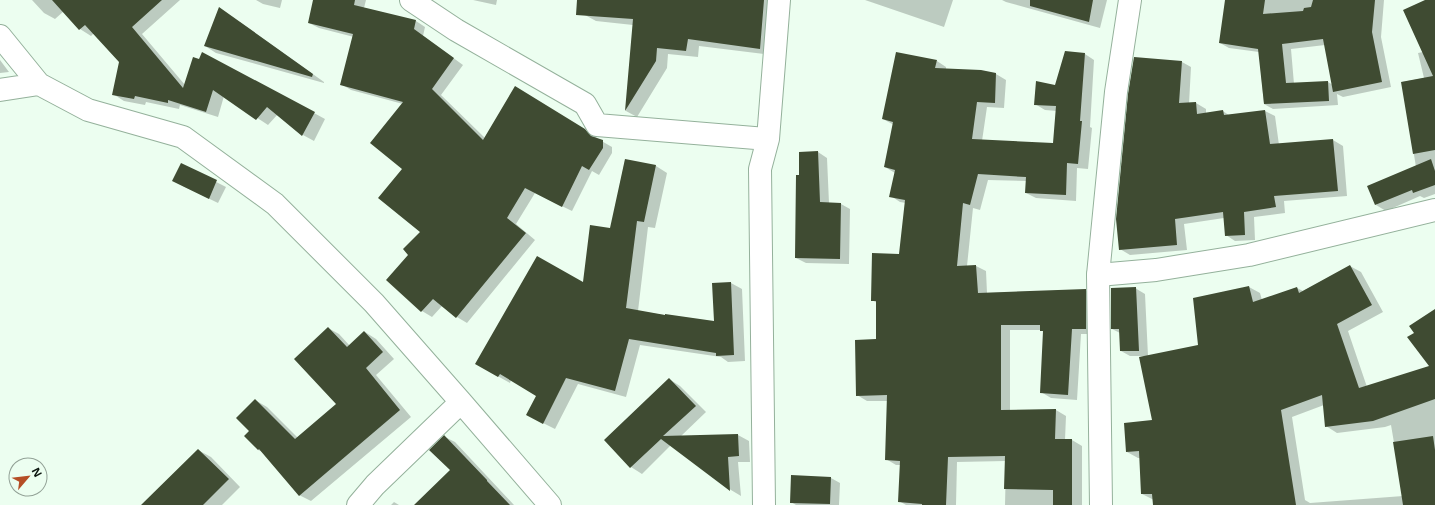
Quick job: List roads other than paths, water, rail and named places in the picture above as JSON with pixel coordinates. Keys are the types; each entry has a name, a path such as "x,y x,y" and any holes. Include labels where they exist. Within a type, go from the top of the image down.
{"street":[{"path":"411,0 456,30 585,104 597,125 768,139"},
{"path":"764,505 760,169 768,139 779,0"},
{"path":"1102,505 1098,275 1116,92 1130,0"},
{"path":"0,36 39,84 88,110 183,137 275,204 374,304 550,505"},
{"path":"0,90 39,84"},
{"path":"1098,275 1156,270 1249,255 1435,210"},
{"path":"358,505 375,485 461,402"}]}
